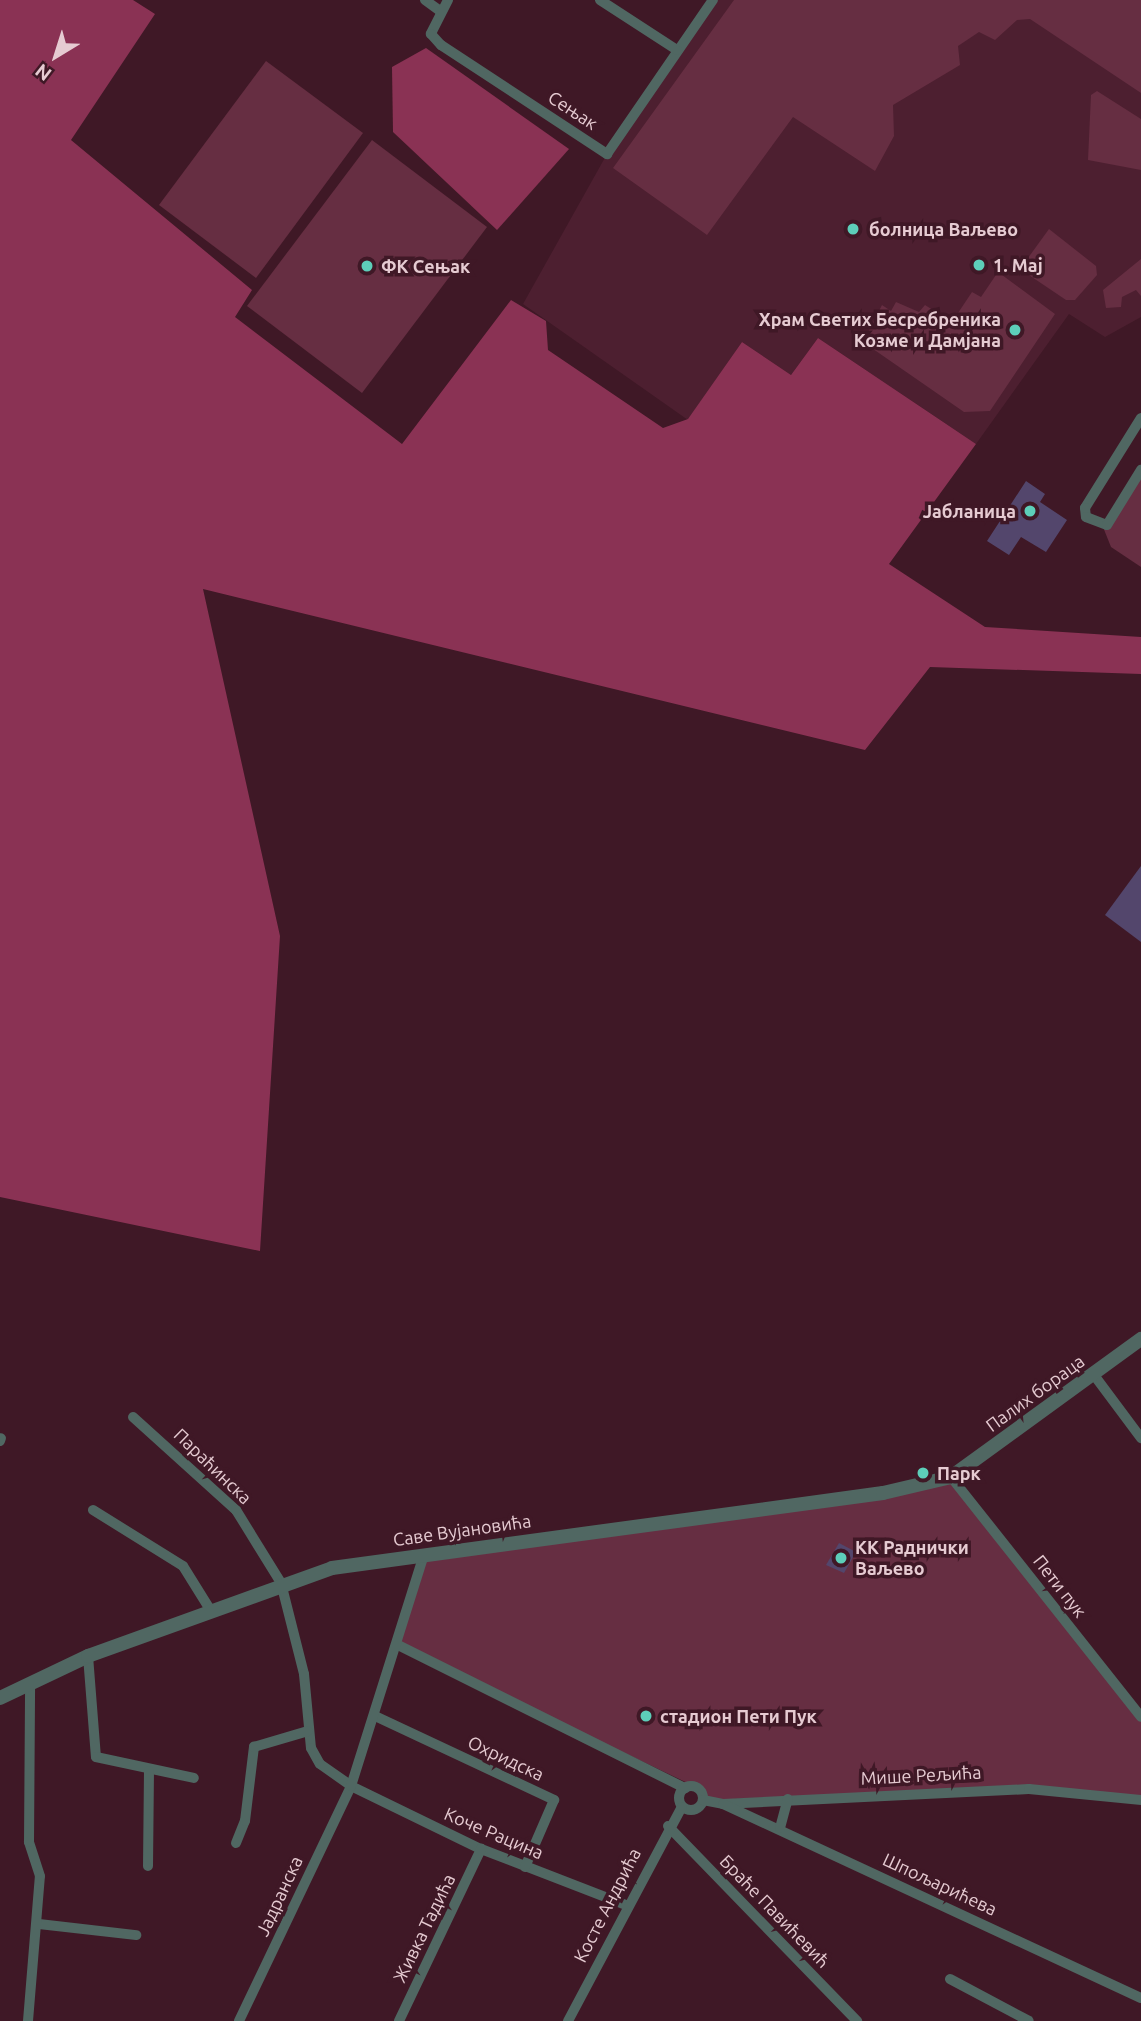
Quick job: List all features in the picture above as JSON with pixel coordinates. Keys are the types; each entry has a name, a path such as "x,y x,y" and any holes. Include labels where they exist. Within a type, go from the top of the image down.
{"street":[{"path":"425,0 440,11 448,0"},
{"path":"600,0 677,50 713,0"},
{"name":"Сењак","path":"440,11 432,34 441,45 607,154 677,50"},
{"path":"1141,418 1085,508 1086,517 1107,525 1141,470"},
{"name":"Палих бораца","path":"951,1478 1141,1339"},
{"path":"1094,1375 1141,1438"},
{"name":"Параћинска","path":"133,1417 236,1510 281,1583"},
{"name":"Саве Вујановића","path":"0,1698 88,1656 281,1583 332,1568 883,1493 951,1478"},
{"name":"Пети пук","path":"951,1478 1141,1717"},
{"path":"93,1510 183,1566 211,1611"},
{"name":"Јадранска","path":"239,2021 351,1786 398,1645 424,1554"},
{"path":"281,1583 304,1674 308,1731 320,1764 351,1786"},
{"path":"398,1645 685,1788 696,1787 703,1800 697,1809 682,1807 679,1797 685,1788"},
{"path":"88,1656 93,1753 149,1770 194,1778"},
{"path":"27,2021 39,1923 40,1875 29,1842 30,1685"},
{"name":"Охридска","path":"375,1716 554,1800 525,1867"},
{"path":"236,1843 245,1821 254,1746 308,1731"},
{"path":"148,1866 149,1770"},
{"name":"Коче Рацина","path":"351,1786 481,1849 626,1905"},
{"name":"Мише Рељића","path":"703,1800 723,1804 1030,1789 1141,1800"},
{"path":"780,1828 788,1799"},
{"name":"Шпољарићева","path":"723,1804 780,1828 1141,1998"},
{"name":"Косте Андрића","path":"568,2021 668,1826 682,1807"},
{"name":"Браће Павићевић","path":"668,1826 857,2021"},
{"name":"Живка Тадића","path":"399,2021 481,1849"},
{"path":"39,1923 136,1935"},
{"path":"950,1979 1029,2021"}],"shaded area":[{"path":"0,0 133,0 155,14 71,140 252,290 235,317 402,444 511,300 546,321 548,350 663,428 688,419 742,342 791,375 818,338 976,444 889,564 985,627 1141,637 1141,674 930,667 865,750 203,589 280,936 260,1251 0,1197"},
{"name":"болница Ваљево","path":"713,0 1141,0 1141,317 1105,337 1069,314 976,444 818,338 791,375 742,342 688,420 523,304 607,154"},
{"path":"734,0 1141,0 1141,93 1030,19 1017,20 995,40 979,32 958,46 960,65 893,105 894,136 875,171 793,117 707,235 613,168"},
{"path":"426,48 569,149 497,230 393,132 392,67"},
{"path":"266,61 363,133 256,278 159,205"},
{"path":"1097,91 1141,119 1141,170 1088,160 1091,95"},
{"name":"ФК Сењак","path":"372,140 487,227 362,393 247,306"},
{"path":"1049,229 1096,266 1097,275 1075,300 1066,300 1020,269"},
{"path":"1141,259 1141,296 1136,290 1122,297 1121,307 1106,308 1103,290"},
{"path":"998,272 1055,314 990,411 964,412 863,342 882,305 891,311 896,302 919,312 925,305 952,322 972,292 981,297"},
{"path":"1141,470 1141,567 1111,547 1103,527"},
{"path":"951,1477 1141,1717 1141,1800 1029,1789 703,1800 696,1787 398,1645 424,1554"}],"building":[{"name":"Јабланица","path":"1026,481 1045,494 1040,502 1067,520 1046,552 1021,537 1009,555 987,541"},
{"path":"1141,866 1141,942 1105,915"},
{"name":"КК Раднички Ваљево","path":"839,1543 856,1552 844,1573 826,1565"}],"place":[{"name":"болница Ваљево","path":"853,229"},
{"name":"1. Мај","path":"979,265"},
{"name":"ФК Сењак","path":"367,266"},
{"name":"Храм Светих Бесребреника Козме и Дамјана","path":"1015,330"},
{"name":"Јабланица","path":"1030,511"},
{"name":"Парк","path":"923,1473"},
{"name":"КК Раднички Ваљево","path":"841,1558"},
{"name":"стадион Пети Пук","path":"646,1716"}]}
